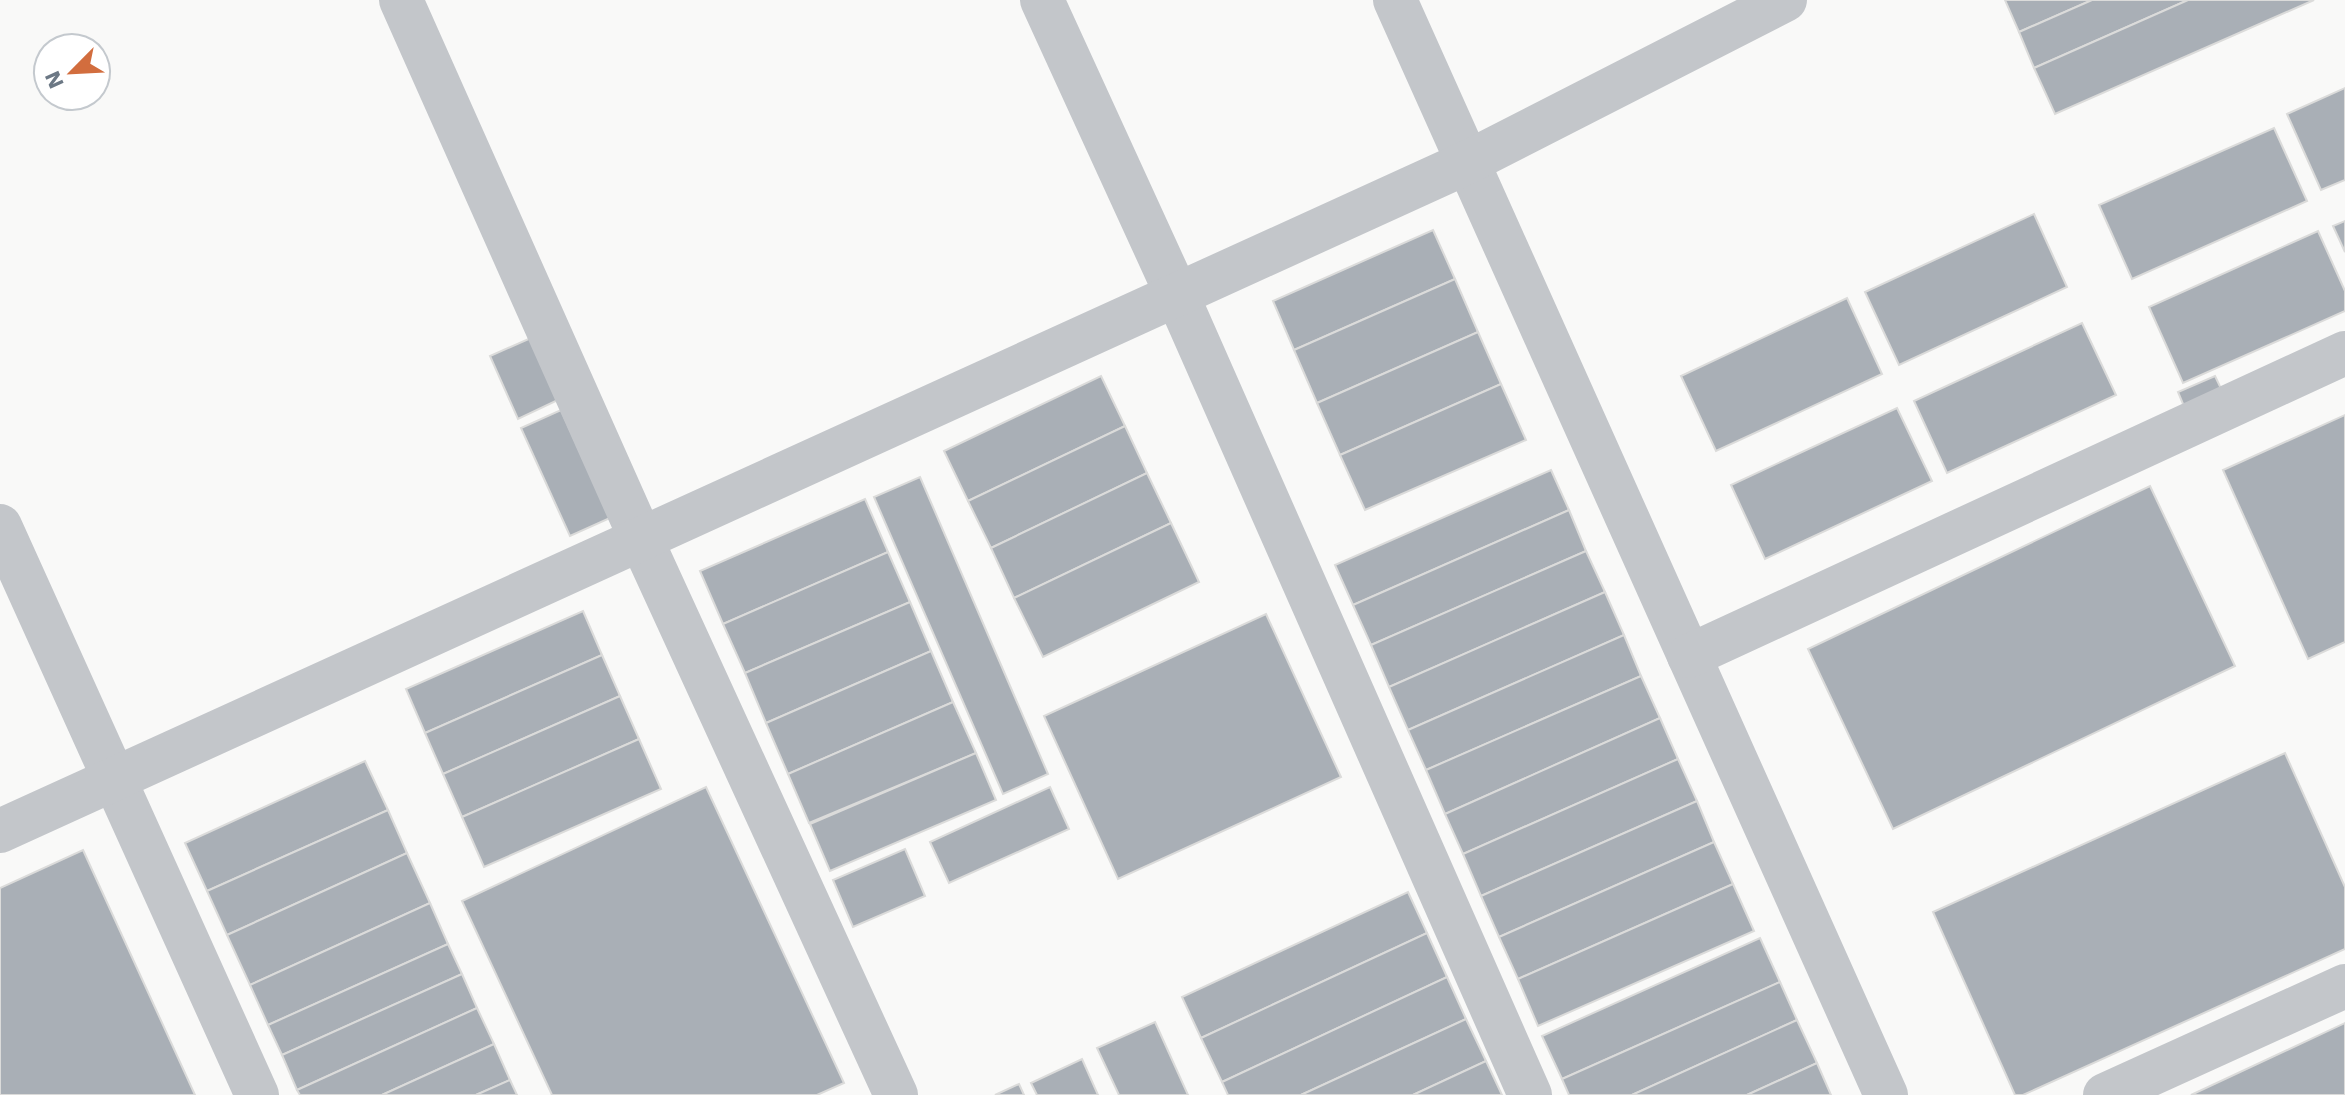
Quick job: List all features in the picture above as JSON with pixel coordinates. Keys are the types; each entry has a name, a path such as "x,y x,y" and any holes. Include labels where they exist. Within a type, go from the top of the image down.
{"lane":[{"path":"401,0 641,539 896,1095"},
{"path":"1042,0 1177,295 1530,1095"},
{"path":"1395,0 1886,1095"},
{"path":"0,831 1466,163 1785,0"},
{"path":"1689,656 2345,353"},
{"path":"0,526 257,1095"},
{"path":"2105,1095 2345,986"}],"building":[{"path":"2005,0 2092,0 2019,32"},
{"path":"2092,0 2188,0 2034,68 2019,32"},
{"path":"2188,0 2314,0 2055,114 2034,68"},
{"path":"2345,88 2345,180 2321,190 2287,114"},
{"path":"2274,128 2307,201 2132,279 2099,205"},
{"path":"2034,214 2067,287 1899,365 1865,292"},
{"path":"2345,221 2345,252 2333,226"},
{"path":"1433,230 1455,279 1294,350 1273,301"},
{"path":"2318,231 2345,291 2345,311 2183,383 2149,307"},
{"path":"1455,279 1478,332 1317,403 1294,350"},
{"path":"1847,298 1882,374 1716,451 1681,376"},
{"path":"2082,323 2116,395 1947,473 1914,401"},
{"path":"1478,332 1501,384 1340,455 1317,403"},
{"path":"533,337 560,399 518,419 490,356"},
{"path":"1101,376 1125,426 968,501 944,451"},
{"path":"2215,376 2226,399 2188,416 2178,392"},
{"path":"1501,384 1526,440 1365,510 1340,455"},
{"path":"1897,408 1932,481 1765,559 1731,485"},
{"path":"561,410 610,518 570,536 521,428"},
{"path":"2345,415 2345,642 2308,659 2223,470"},
{"path":"1125,426 1147,473 991,548 968,501"},
{"path":"1551,470 1569,510 1353,605 1335,565"},
{"path":"1147,473 1171,523 1014,598 991,548"},
{"path":"920,477 1048,774 1003,794 874,497"},
{"path":"2150,486 2235,666 1893,829 1808,649"},
{"path":"865,499 888,552 723,624 700,571"},
{"path":"1569,510 1586,551 1371,645 1353,605"},
{"path":"1171,523 1199,582 1043,657 1014,598"},
{"path":"1586,551 1605,592 1389,687 1371,645"},
{"path":"888,552 910,602 745,673 723,624"},
{"path":"1605,592 1624,635 1408,730 1389,687"},
{"path":"910,602 931,651 766,723 745,673"},
{"path":"583,611 602,655 425,733 406,689"},
{"path":"1266,614 1341,777 1118,879 1044,716"},
{"path":"1624,635 1641,676 1426,770 1408,730"},
{"path":"931,651 953,702 788,774 766,723"},
{"path":"602,655 620,696 443,774 425,733"},
{"path":"1641,676 1660,718 1445,814 1426,770"},
{"path":"620,696 639,739 462,817 443,774"},
{"path":"953,702 976,753 809,823 788,774"},
{"path":"1660,718 1678,759 1463,854 1445,814"},
{"path":"639,739 661,789 484,867 462,817"},
{"path":"976,753 996,800 830,871 810,824"},
{"path":"2285,753 2345,887 2345,949 2023,1095 2015,1095 1933,912"},
{"path":"1678,759 1697,801 1481,896 1463,854"},
{"path":"365,761 388,810 207,891 185,843"},
{"path":"706,787 844,1083 817,1095 552,1095 462,901"},
{"path":"1050,787 1069,829 949,883 930,842"},
{"path":"1697,801 1714,842 1499,937 1481,896"},
{"path":"388,810 407,853 227,935 207,891"},
{"path":"1714,842 1733,884 1518,979 1499,937"},
{"path":"905,849 925,896 853,927 833,880"},
{"path":"83,850 195,1095 0,1095 0,888"},
{"path":"407,853 430,903 250,985 227,935"},
{"path":"1733,884 1754,931 1538,1026 1518,979"},
{"path":"1408,892 1427,933 1201,1038 1182,997"},
{"path":"430,903 448,944 268,1025 250,985"},
{"path":"1427,933 1447,977 1222,1082 1201,1038"},
{"path":"1760,938 1780,982 1562,1079 1542,1036"},
{"path":"448,944 462,974 282,1055 268,1025"},
{"path":"462,974 477,1008 297,1090 282,1055"},
{"path":"1447,977 1466,1019 1301,1095 1228,1095 1222,1082"},
{"path":"1780,982 1797,1020 1632,1095 1569,1095 1562,1079"},
{"path":"477,1008 494,1044 382,1095 300,1095 297,1090"},
{"path":"1466,1019 1486,1061 1413,1095 1301,1095"},
{"path":"1797,1020 1817,1063 1747,1095 1632,1095"},
{"path":"1155,1022 1188,1095 1119,1095 1097,1048"},
{"path":"2345,1023 2345,1095 2191,1095"},
{"path":"494,1044 510,1080 476,1095 382,1095"},
{"path":"1082,1059 1098,1095 1037,1095 1031,1083"},
{"path":"1486,1061 1502,1095 1413,1095"},
{"path":"1817,1063 1831,1095 1747,1095"},
{"path":"510,1080 517,1095 476,1095"},
{"path":"1019,1084 1024,1095 995,1095"}]}
